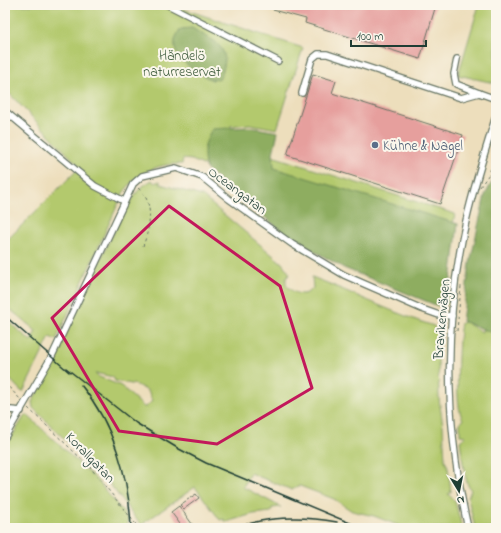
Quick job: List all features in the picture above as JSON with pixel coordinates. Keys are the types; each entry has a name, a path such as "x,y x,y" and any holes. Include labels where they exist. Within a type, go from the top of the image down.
{"street":[{"path":"168,5 278,60"},
{"path":"302,93 312,59 318,54 327,54 462,98 479,93"},
{"path":"457,60 454,74 456,84 496,98"},
{"path":"5,111 94,186 124,200"},
{"name":"Bravikenvägen","path":"468,528 457,472 450,406 449,352 454,298 466,221 496,116"},
{"name":"Oceangatan","path":"133,184 142,176 176,168 202,177 229,199 292,244 344,275 395,298 439,315 452,316"},
{"path":"6,433 21,411 56,347 124,200 133,184"},
{"path":"5,412 11,410 21,411"}],"path":[{"path":"478,193 489,174 496,152"},
{"path":"133,184 146,195 149,208 147,236 142,246"},
{"path":"456,336 461,285"},
{"path":"439,315 446,299 454,298"},
{"name":"Korallgatan","path":"5,383 89,466 139,528"}],"highlighted area":[{"path":"169,206 280,286 312,388 217,444 119,431 52,318"}],"green space":[{"name":"Händelö naturreservat","path":"5,5 171,5 303,48 277,129 250,124 230,126 250,149 455,214 437,299 211,161 203,165 192,160 183,159 182,164 156,167 135,180 123,193 56,340 50,337 23,392 21,391 5,374 5,319 31,341 36,331 5,305 5,242 80,167 5,89"},
{"path":"479,5 496,5 496,78 494,83 458,75"},
{"path":"192,28 215,42 223,52 225,59 220,78 212,80 196,71 182,60 177,53 175,45 176,37 181,29"},
{"path":"250,127 278,132 273,153 274,168 458,224 448,304 438,306 344,268 288,236 206,169 204,148 212,129"},
{"path":"152,180 154,183 160,181 160,184 202,196 282,263 290,274 286,278 286,285 299,294 306,293 313,288 312,277 403,315 434,326 441,336 438,359 439,399 443,426 445,460 448,467 451,492 448,494 455,501 462,528 405,528 374,516 352,511 334,499 300,486 292,490 250,473 243,487 281,507 272,508 271,512 253,514 226,522 224,519 220,520 195,487 141,525 109,483 33,408 32,402 62,348 57,348 124,211 140,188","holes":["95,373 113,377 115,381 137,385 148,391 152,401 144,407 121,386 97,376"]},
{"path":"492,182 496,184 496,334 462,321 470,263 485,195"},
{"path":"489,260 496,261 496,528 475,528 468,498 471,490 465,474 460,441 466,436 460,435 460,423 463,419 458,402 458,358 461,323 465,322 482,332"},
{"path":"26,414 96,479 128,518 128,528 5,528 5,447"}],"building":[{"path":"275,5 436,5 420,59 305,23 306,19 273,10"},
{"name":"Kühne & Nagel","path":"313,74 336,81 332,93 463,135 440,204 287,155"},
{"path":"196,494 199,498 184,509 180,505"},
{"path":"179,506 195,528 183,528 171,512"}],"railway":[{"path":"5,316 69,372"},
{"path":"66,368 136,423 179,449 206,463 362,528"},
{"path":"81,385 93,401 102,417 118,452 127,490 131,528"},
{"path":"234,528 260,521 286,518 337,522"}],"place":[{"name":"Kühne & Nagel","path":"375,145"}]}
